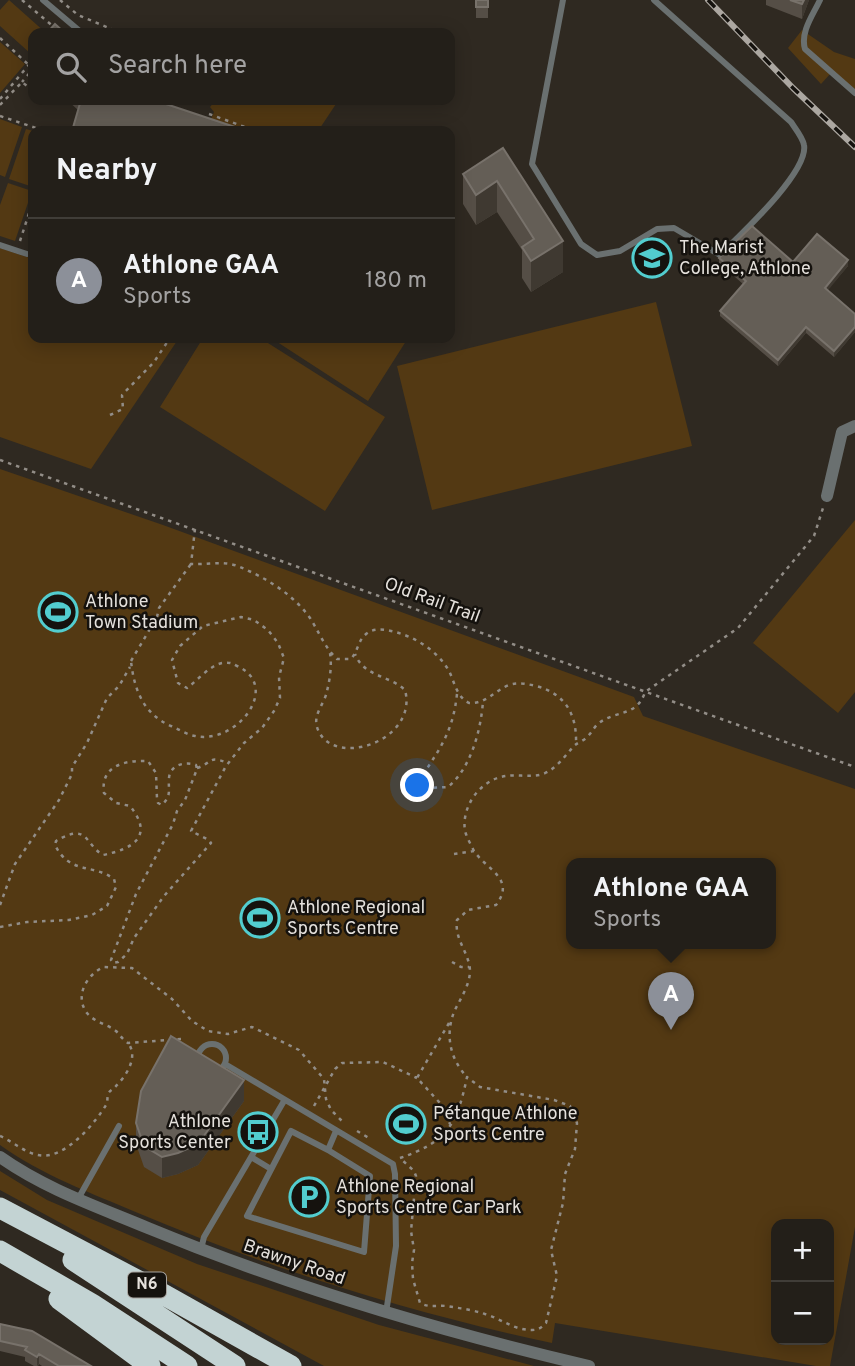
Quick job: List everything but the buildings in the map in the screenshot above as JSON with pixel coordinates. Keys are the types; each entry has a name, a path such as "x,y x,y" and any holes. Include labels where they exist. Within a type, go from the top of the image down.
{"highway":[{"name":"N6","path":"0,1208 292,1366"},
{"name":"N6","path":"0,1221 66,1256 199,1340 235,1366"},
{"name":"N6","path":"0,1251 92,1304 187,1366"},
{"path":"0,1265 62,1301 150,1366"}],"street":[{"path":"827,496 842,432 855,426"},
{"name":"Brawny Road","path":"0,1157 35,1179 78,1199 201,1249 386,1313 589,1366"}],"lane":[{"path":"43,0 76,28"},
{"path":"563,0 532,164 581,244 597,255 620,251 657,229 674,228 720,255 781,193 801,164 804,146 791,122 654,0"},
{"path":"820,0 804,33 805,49 855,93"},
{"path":"0,245 27,254"},
{"path":"208,1044 219,1046 225,1054 225,1064 213,1072 204,1069 198,1061 200,1050 208,1044"},
{"path":"225,1064 393,1164 396,1246 386,1313"},
{"path":"201,1249 204,1237 285,1101"},
{"path":"78,1199 119,1126"},
{"path":"291,1131 328,1150 370,1176 364,1252 247,1216 291,1131"},
{"path":"328,1150 336,1131"},
{"path":"251,1157 271,1169"}],"path":[{"path":"22,0 54,28"},
{"path":"60,0 78,15 109,28"},
{"path":"0,38 28,64"},
{"path":"0,99 28,66"},
{"path":"0,105 28,75"},
{"path":"22,82 27,86"},
{"path":"209,114 242,126"},
{"path":"0,116 30,126"},
{"path":"17,250 28,216"},
{"path":"110,415 123,409 122,395 154,362 167,343"},
{"name":"Old Rail Trail","path":"0,460 855,767"},
{"path":"432,1307 445,1306 484,1313 508,1326 534,1331 546,1323 557,1276 551,1250 562,1203 565,1174 575,1149 577,1123 570,1106 555,1100 480,1087 460,1069 451,1050 449,1030 468,981 470,967 457,937 457,920 468,910 496,905 503,895 502,879 474,851 465,830 465,820 472,799 481,787 497,777 533,776 548,772 598,724 642,702 645,692 738,628 814,536 827,496"},
{"path":"0,905 15,864 59,800 72,774 72,767 87,743 107,698 129,671 131,661 145,639 159,608 191,564 195,528"},
{"path":"191,564 206,562 240,566 280,588 298,603 326,646 340,660 351,659 360,641 368,632 377,629 407,635 429,649 443,663 455,682 457,693 454,721 449,735 422,776 422,783 429,788 448,787 458,776 476,740 482,701"},
{"path":"131,661 133,679 148,711 184,732 207,738 229,733 241,723 254,699 256,685 244,669 226,662 214,666 187,688 182,687 172,665 175,651 195,632 216,622 241,617 254,620 268,630 278,643 284,658 279,677 280,698 262,728 244,743 228,763 191,831 211,843 164,896 134,938 127,954 113,963 113,950 126,924 136,894 173,824 197,768 208,760 228,763"},
{"path":"330,649 327,693 316,723 323,739 330,744 353,748 365,746 390,734 405,717 408,702 405,690 395,682 364,668 355,654"},
{"path":"457,693 469,703 482,701 514,683 544,689 558,695 571,709 576,744"},
{"path":"0,927 27,922 69,920 92,915 107,906 116,887 114,879 72,864 59,853 55,845 66,836 78,834 89,839 98,853 103,855 127,849 137,841 142,830 134,809 116,803 104,793 103,782 112,769 137,760 148,761 156,773 157,799 162,805 169,797 169,778 175,768 179,764 190,762 197,768"},
{"path":"454,854 474,851"},
{"path":"452,962 461,967 470,967"},
{"path":"417,1078 453,1017"},
{"path":"0,1136 30,1153 41,1155 53,1154 75,1142 91,1127 106,1105 108,1094 132,1063 133,1052 128,1043"},
{"path":"310,1115 335,1069 342,1063 383,1062 417,1078 440,1103 450,1124"},
{"path":"400,1158 438,1142 462,1099 467,1077"}],"shaded area":[{"path":"9,0 40,28 28,28 28,51 0,26 0,10"},
{"path":"802,30 834,52 855,59 855,93 831,73 821,84 788,48"},
{"path":"0,42 25,64 0,93"},
{"path":"335,105 321,126 223,126 211,119 214,112 210,107"},
{"path":"0,119 22,127 5,177 0,175"},
{"path":"26,129 28,130 28,185 9,179"},
{"path":"8,183 28,190 28,203 15,241 0,236 0,205"},
{"path":"0,248 28,257 28,343 176,343 91,469 0,437"},
{"path":"656,302 692,446 432,510 397,366"},
{"path":"200,343 268,343 385,417 325,511 160,407"},
{"path":"279,343 405,343 368,401"},
{"name":"Athlone Regional Sports Centre","path":"0,469 163,525 634,697 643,716 855,789 855,1227 834,1344 834,1219 771,1219 771,1345 834,1345 830,1366 816,1366 555,1323 552,1343 447,1318 342,1288 239,1253 67,1183 0,1145"},
{"path":"855,520 855,692 838,713 753,643"},
{"path":"0,1171 47,1200 197,1264 379,1325 534,1366 324,1366 0,1190"}],"railway":[{"path":"708,0 793,88 855,147"}],"place":[{"name":"The Marist College, Athlone","path":"652,258"},
{"name":"Athlone Town Stadium","path":"58,612"},
{"name":"Athlone Regional Sports Centre","path":"260,918"},
{"name":"Athlone GAA","path":"671,1030"},
{"name":"Pétanque Athlone Sports Centre","path":"406,1124"},
{"name":"Athlone Sports Center","path":"258,1132"},
{"name":"Athlone Regional Sports Centre Car Park","path":"309,1197"}]}
